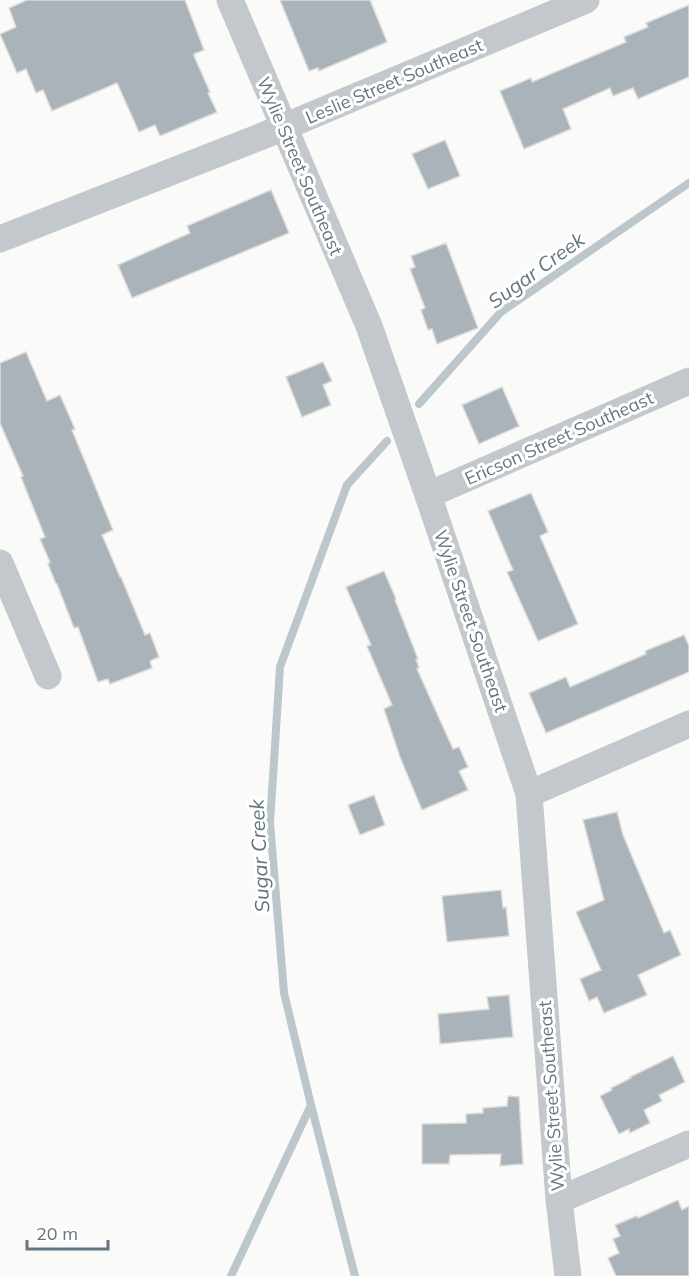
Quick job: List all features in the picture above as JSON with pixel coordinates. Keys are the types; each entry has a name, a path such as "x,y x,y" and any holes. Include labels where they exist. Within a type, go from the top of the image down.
{"street":[{"name":"Wylie Street Southeast","path":"230,0 369,326 529,794 559,1200 568,1276"},
{"name":"Leslie Street Southeast","path":"0,239 283,127 586,0"},
{"name":"Ericson Street Southeast","path":"428,495 689,381"},
{"path":"0,562 48,676"},
{"path":"529,794 689,724"},
{"path":"559,1200 689,1144"}],"building":[{"path":"27,0 185,0 204,50 194,56 217,112 160,136 155,125 139,132 117,83 52,111 43,90 36,93 26,69 17,73 0,34 16,27 9,8"},
{"path":"280,0 370,0 387,42 319,71 318,68 309,71"},
{"path":"689,5 689,77 638,99 633,88 613,96 610,88 563,109 571,129 524,149 500,91 531,78 532,82 626,42 624,37 648,27 646,23"},
{"path":"445,140 460,176 428,189 412,154"},
{"path":"271,190 289,233 132,298 118,265 190,233 187,226"},
{"path":"446,243 478,328 437,344 432,329 428,330 421,310 425,308 410,269 415,267 411,256"},
{"path":"26,352 47,401 60,395 75,429 72,430 113,530 102,535 145,635 150,633 159,657 150,661 152,668 110,684 108,679 98,682 78,627 74,628 48,564 50,562 40,539 45,537 21,477 23,476 0,423 0,363"},
{"path":"323,362 332,381 323,385 331,405 302,417 286,377"},
{"path":"502,387 519,426 479,444 462,405"},
{"path":"531,493 548,532 540,536 578,624 538,641 507,572 513,570 488,511"},
{"path":"384,571 418,659 416,659 419,668 417,669 453,749 459,747 468,767 459,771 468,790 422,810 400,757 384,709 392,705 367,646 371,645 346,587"},
{"path":"684,635 689,646 689,672 546,733 529,693 566,677 570,687"},
{"path":"374,795 385,825 360,835 348,805"},
{"path":"617,812 623,835 664,933 670,930 681,955 638,975 647,995 604,1013 597,997 589,1001 580,979 601,970 576,912 604,900 583,820"},
{"path":"501,890 503,908 506,907 509,936 447,942 442,896"},
{"path":"509,995 513,1037 440,1044 438,1014 489,1009 487,997"},
{"path":"673,1056 685,1082 659,1095 662,1101 644,1110 650,1123 630,1133 629,1129 619,1134 600,1096 630,1077"},
{"path":"508,1096 519,1097 523,1164 500,1166 501,1154 450,1155 449,1164 422,1164 422,1124 466,1123 466,1114 483,1113 483,1108 507,1106"},
{"path":"678,1200 682,1210 689,1206 689,1276 616,1276 608,1258 619,1253 613,1239 620,1236 615,1225 637,1216 638,1218"}],"waterway":[{"name":"Sugar Creek","path":"419,404 501,312 689,183"},
{"name":"Sugar Creek","path":"355,1276 284,993 270,823 280,667 347,485 387,441"},
{"name":"Sugar Creek","path":"231,1276 311,1105"}]}
